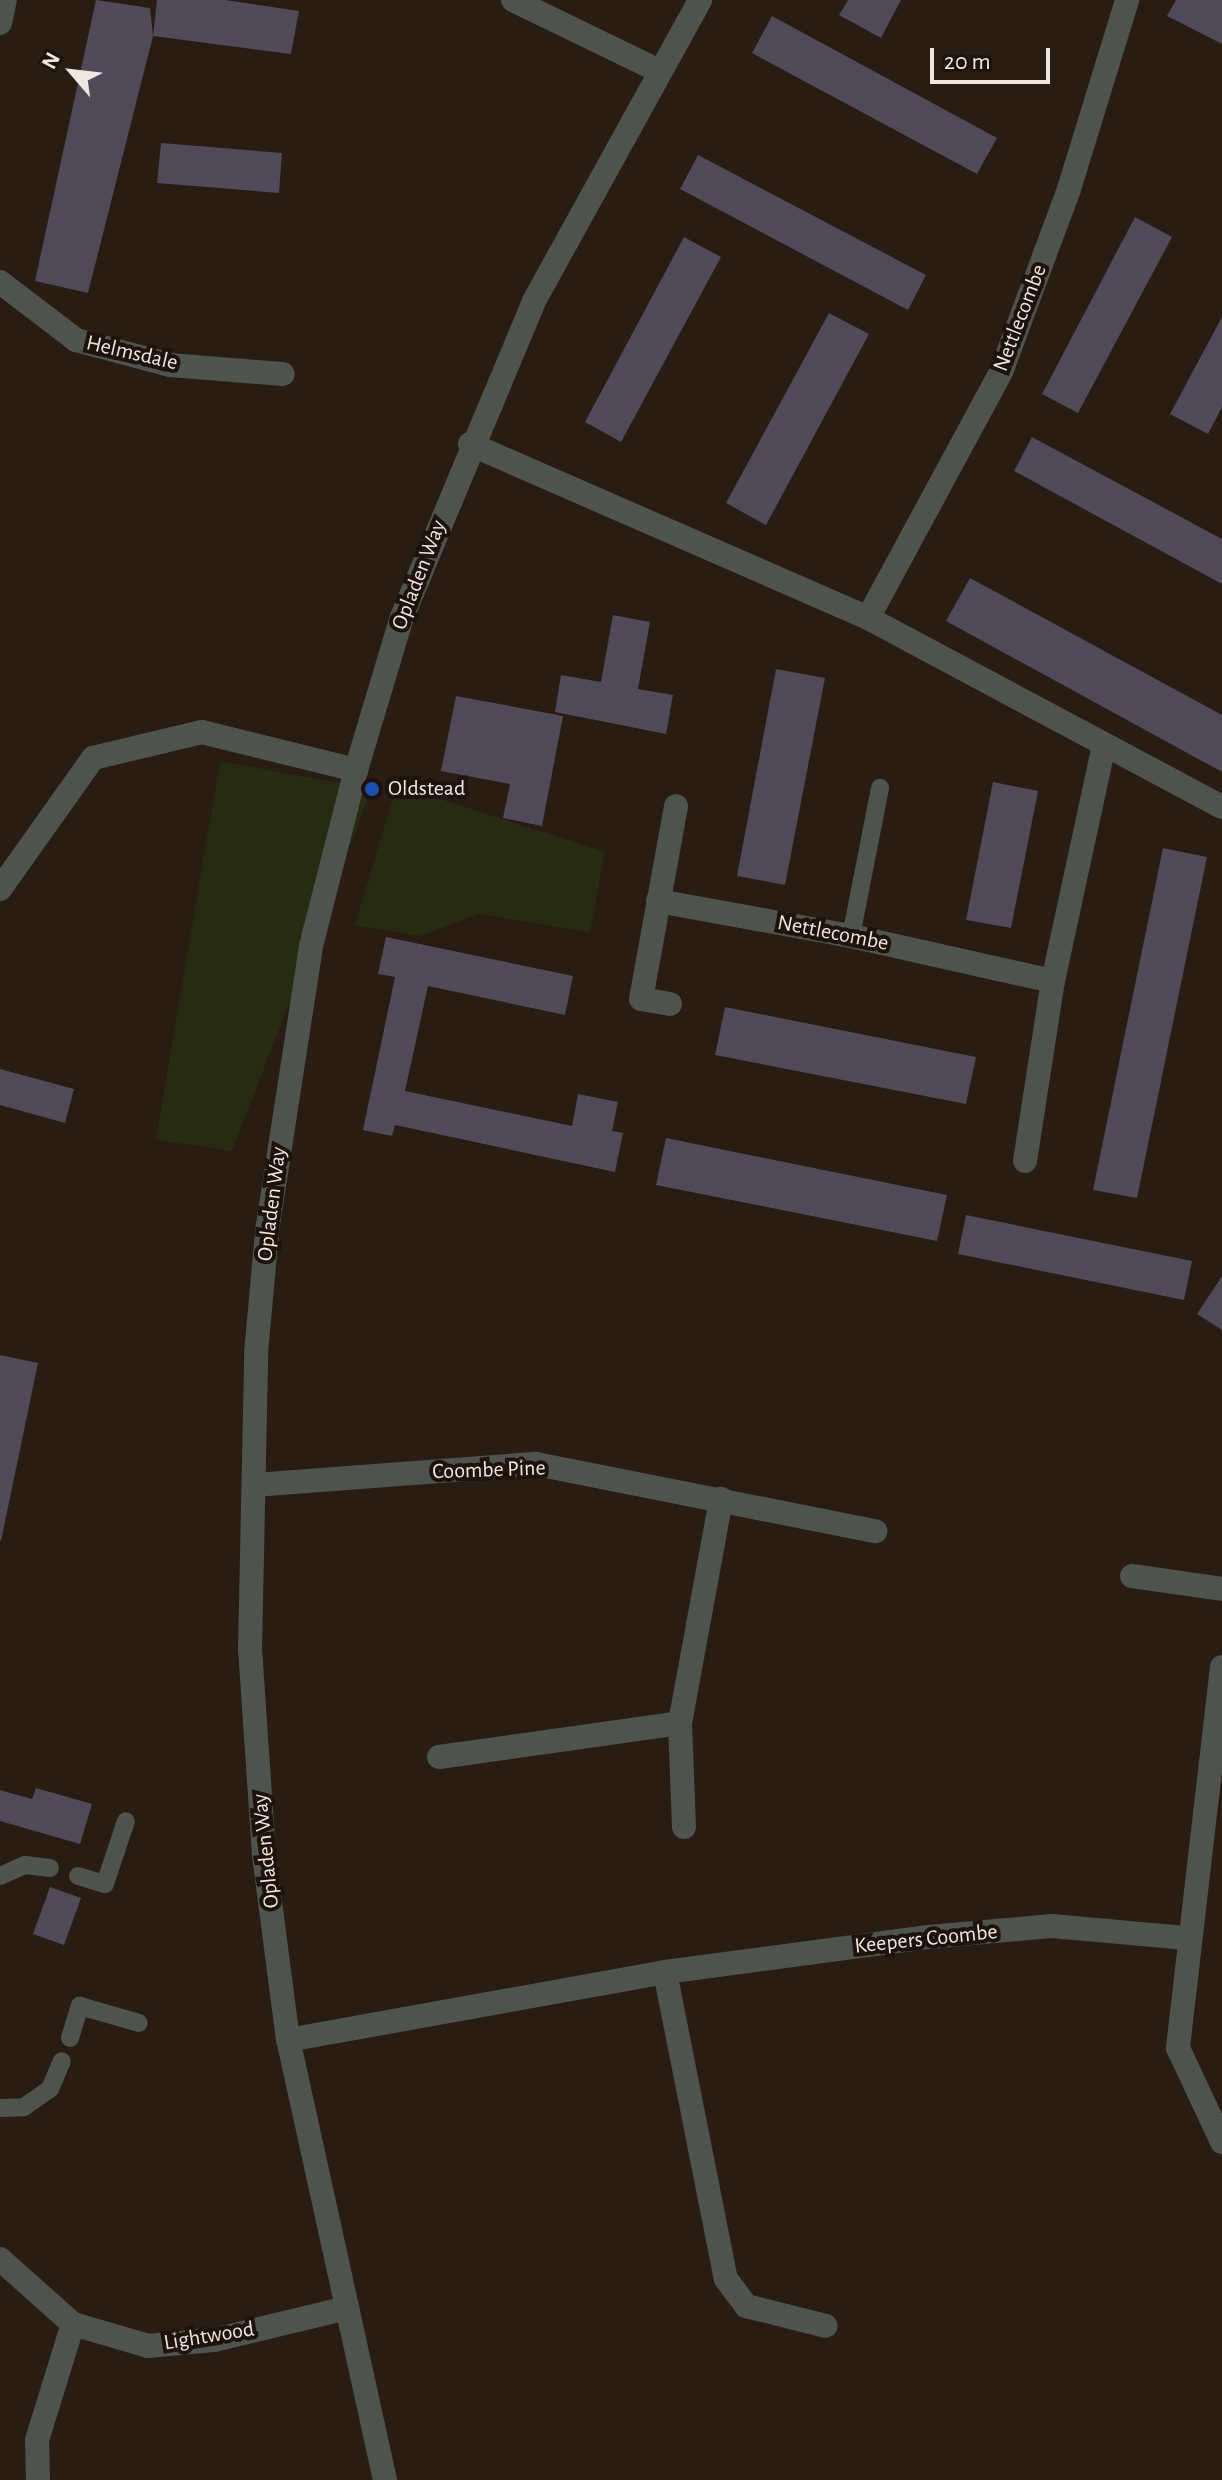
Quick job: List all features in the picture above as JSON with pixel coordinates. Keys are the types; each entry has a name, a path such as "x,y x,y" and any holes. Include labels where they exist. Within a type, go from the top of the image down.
{"street":[{"path":"0,23 5,0"},
{"path":"513,0 659,71"},
{"name":"Opladen Way","path":"385,2480 288,2040 264,1854 250,1650 256,1353 294,1037 356,770 402,617 470,444 534,301 700,0"},
{"name":"Nettlecombe","path":"868,618 1001,372 1069,189 1127,0"},
{"name":"Helmsdale","path":"0,282 76,340 170,365 283,374"},
{"path":"470,444 868,618 1222,807"},
{"path":"0,889 93,758 202,732 356,770"},
{"path":"1025,1161 1053,981 1104,746"},
{"path":"670,1004 641,999 676,806"},
{"name":"Nettlecombe","path":"658,901 851,936 1053,981"},
{"name":"Coombe Pine","path":"254,1485 536,1464 875,1531"},
{"path":"684,1827 680,1723 721,1499"},
{"path":"1132,1576 1222,1589"},
{"path":"1222,1667 1187,1938 1178,2048 1222,2142"},
{"path":"439,1757 680,1723"},
{"name":"Keepers Coombe","path":"288,2040 665,1972 1052,1926 1187,1938"},
{"path":"665,1972 726,2279 746,2306 826,2326"},
{"name":"Lightwood","path":"0,2259 73,2324 148,2346 214,2340 347,2308"},
{"path":"38,2480 37,2440 73,2324"}],"lane":[{"path":"851,936 880,788"},
{"path":"78,1876 105,1884 126,1821"},
{"path":"0,1876 25,1865 50,1868"},
{"path":"70,2038 80,2006 139,2023"},
{"path":"0,2108 24,2107 50,2089 62,2061"}],"green space":[{"path":"220,761 372,789 232,1151 156,1140"},
{"path":"397,785 605,852 590,932 479,914 421,936 355,925"}],"building":[{"path":"96,0 150,8 153,36 88,293 35,281"},
{"path":"157,0 225,0 299,11 291,54 153,36"},
{"path":"848,0 901,0 881,38 839,15"},
{"path":"1176,0 1222,0 1222,44 1167,16"},
{"path":"772,16 997,138 977,174 752,53"},
{"path":"161,143 282,153 279,193 157,183"},
{"path":"698,155 926,275 908,310 680,189"},
{"path":"1135,217 1172,237 1078,413 1042,394"},
{"path":"684,237 721,257 621,442 585,422"},
{"path":"829,313 869,334 766,525 726,503"},
{"path":"1222,317 1222,407 1208,434 1170,414"},
{"path":"1032,437 1222,539 1222,584 1014,471"},
{"path":"970,578 1222,715 1222,772 946,621"},
{"path":"613,615 650,622 638,689 673,695 666,734 555,712 561,675 601,682"},
{"path":"776,669 825,678 785,885 737,876"},
{"path":"456,696 563,716 542,826 503,818 510,784 441,771"},
{"path":"993,782 1038,791 1011,928 966,920"},
{"path":"1163,848 1207,857 1137,1198 1093,1190"},
{"path":"386,937 573,976 565,1015 428,986 405,1091 572,1126 578,1094 618,1102 612,1131 623,1133 615,1172 395,1125 392,1136 363,1130 395,977 378,974"},
{"path":"725,1007 976,1057 966,1104 715,1055"},
{"path":"0,1069 74,1089 65,1123 0,1105"},
{"path":"666,1138 947,1195 937,1241 656,1185"},
{"path":"966,1215 1192,1261 1184,1300 958,1254"},
{"path":"1222,1276 1222,1330 1197,1314"},
{"path":"0,1355 38,1363 1,1541 0,1540"},
{"path":"36,1788 92,1804 80,1844 0,1821 0,1790 32,1799"},
{"path":"50,1887 81,1898 64,1945 33,1934"}],"place":[{"name":"Oldstead","path":"372,789"}]}
